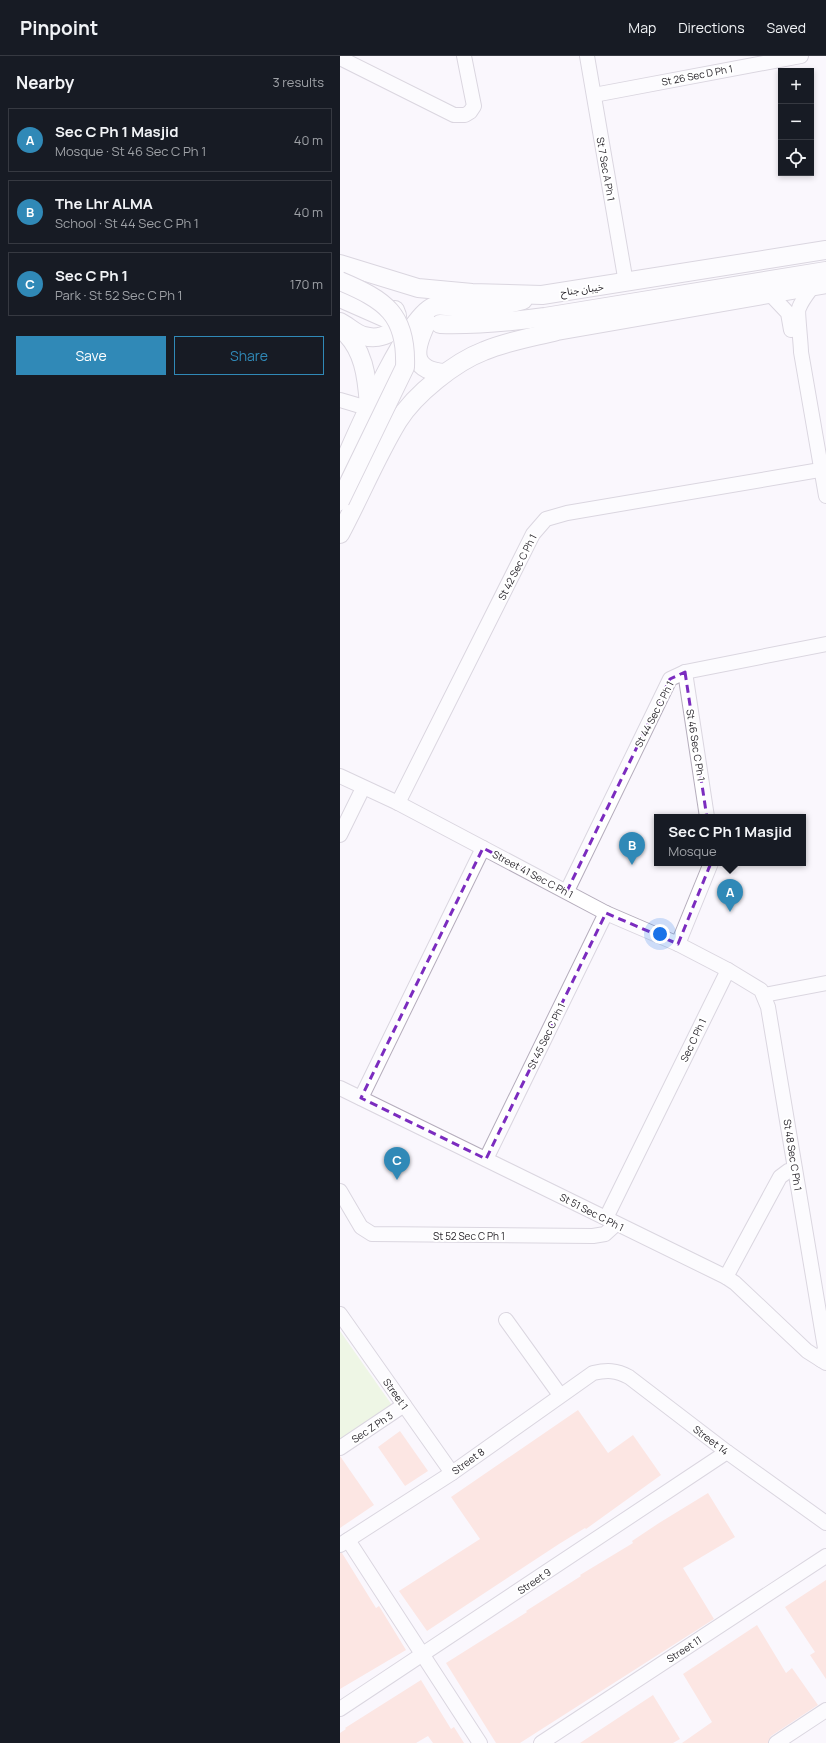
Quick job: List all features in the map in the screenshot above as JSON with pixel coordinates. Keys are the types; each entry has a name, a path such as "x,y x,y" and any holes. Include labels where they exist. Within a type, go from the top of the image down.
{"main road":[{"name":"خیبان جناح","path":"340,264 418,288 472,293 542,295 626,283 826,250"},
{"path":"340,271 382,294 394,308 398,321 389,334 379,338 364,336 340,322"},
{"path":"440,324 466,325 502,323 826,271"},
{"path":"340,281 367,292 387,307 402,332 405,351 405,367 340,501"},
{"path":"340,534 399,419 444,373 485,350 558,331 820,285"},
{"path":"340,471 369,406 413,328 425,313 435,306 468,309 484,308 503,306 542,295"},
{"path":"340,298 390,320"},
{"path":"425,313 427,322 418,344 417,356 419,362 426,369 444,373"},
{"path":"340,328 352,340 362,358 367,382 369,406"}],"street":[{"path":"340,58 454,115 460,116 470,112 474,106 464,56"},
{"name":"St 7 Sec A Ph 1","path":"586,56 626,283"},
{"name":"St 26 Sec D Ph 1","path":"594,95 771,58 801,56"},
{"path":"820,285 799,308 798,312 802,335 801,352 824,470 826,496"},
{"path":"770,294 788,313 793,338 801,352"},
{"path":"340,400 357,405 369,406"},
{"name":"St 42 Sec C Ph 1","path":"398,803 533,534 546,519 566,513 824,470"},
{"name":"St 44 Sec C Ph 1","path":"567,891 670,679 685,672 826,644"},
{"name":"St 46 Sec C Ph 1","path":"685,672 707,814"},
{"name":"Street 41 Sec C Ph 1","path":"340,776 398,803 567,891 606,913 678,944 728,970"},
{"path":"340,835 364,788"},
{"path":"360,1098 483,848"},
{"path":"678,944 710,866"},
{"name":"St 45 Sec C Ph 1","path":"486,1159 606,913"},
{"path":"728,970 756,986 764,994 826,983"},
{"name":"Sec C Ph 1","path":"611,1221 728,970"},
{"name":"St 48 Sec C Ph 1","path":"764,994 768,1007 825,1348 823,1361"},
{"name":"St 51 Sec C Ph 1","path":"340,1088 726,1277 735,1283 807,1351 823,1361"},
{"path":"726,1277 780,1177 788,1171 795,1170"},
{"name":"St 52 Sec C Ph 1","path":"340,1191 361,1226 372,1234 593,1236 605,1234 611,1221"},
{"name":"Street 1","path":"340,1314 452,1473"},
{"path":"506,1320 560,1395"},
{"name":"Street 14","path":"593,1373 607,1370 618,1372 629,1377 727,1452 826,1523"},
{"name":"Street 8","path":"344,1542 452,1473 593,1373"},
{"name":"Sec Z Ph 3","path":"340,1448 404,1405"},
{"name":"Street 9","path":"340,1709 727,1452"},
{"path":"344,1542 422,1655 480,1743"},
{"name":"Street 11","path":"541,1743 826,1556"},
{"path":"776,1743 826,1710"}],"highlighted area":[{"path":"685,672 713,858 678,944 606,913 486,1159 361,1098 483,848 567,891 670,679"}],"green space":[{"path":"340,1331 394,1408 340,1444"}],"building":[{"path":"578,1410 608,1453 633,1435 661,1475 586,1529 585,1528 559,1544 427,1631 399,1591 480,1539 451,1497"},
{"path":"400,1431 428,1471 405,1486 378,1447"},
{"path":"340,1456 374,1505 340,1528"},
{"path":"708,1493 735,1537 683,1568 714,1619 520,1743 496,1743 446,1663 527,1612 526,1611 581,1576 580,1575 633,1543 632,1541 659,1523"},
{"path":"340,1553 342,1553 376,1608 379,1606 406,1650 340,1689"},
{"path":"826,1580 826,1679 810,1655 815,1652 785,1607"},
{"path":"757,1625 786,1673 792,1668 818,1705 771,1736 768,1743 682,1743 712,1722 683,1674"},
{"path":"421,1680 451,1729 454,1727 464,1743 433,1743 428,1736 416,1743 340,1743 340,1733 346,1729 345,1728"},
{"path":"653,1695 680,1739 673,1743 580,1743"}],"place":[{"name":"The Lhr ALMA","path":"632,865"},
{"name":"Sec C Ph 1 Masjid","path":"730,912"},
{"name":"Sec C Ph 1","path":"397,1180"}]}
